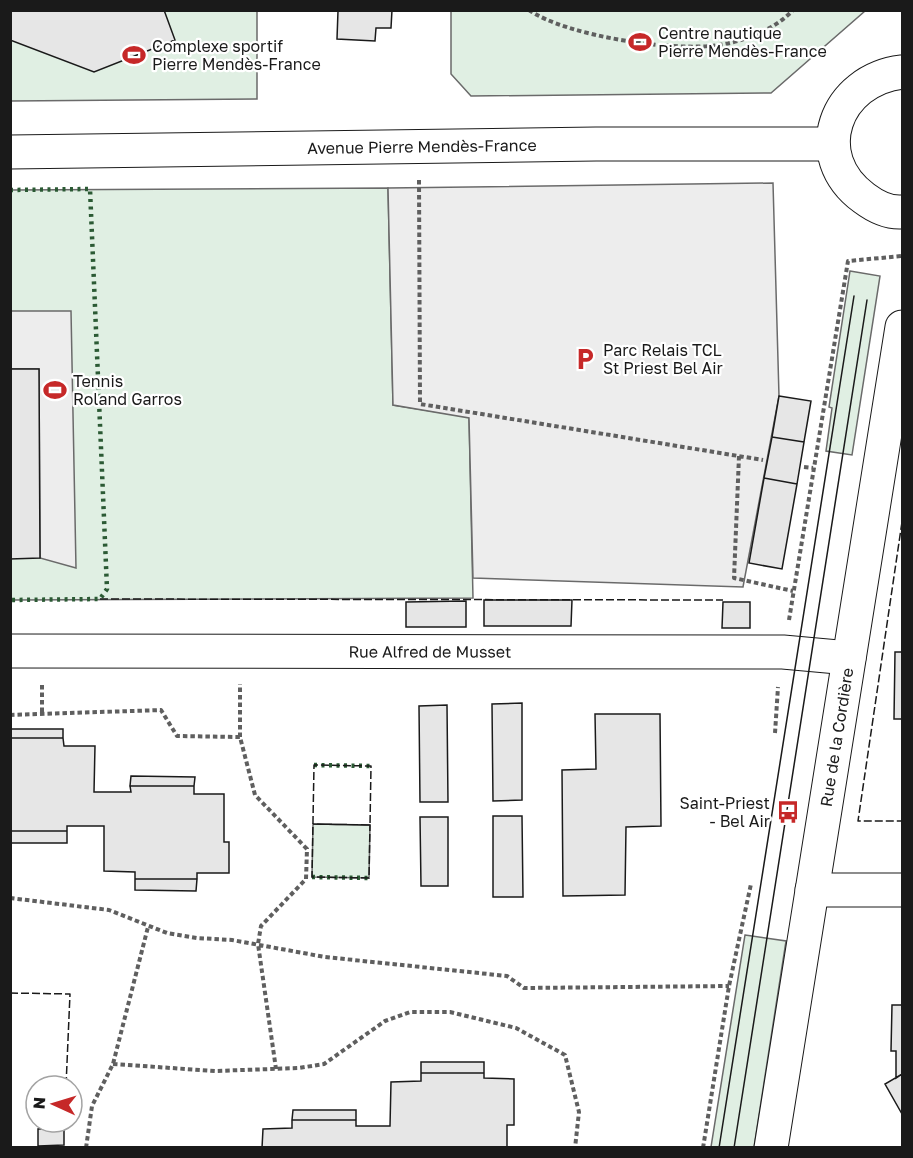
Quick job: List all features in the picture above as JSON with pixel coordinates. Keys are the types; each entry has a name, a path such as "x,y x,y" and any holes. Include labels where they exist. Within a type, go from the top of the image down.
{"street":[{"path":"903,72 886,74 868,81 851,95 838,115 833,144 837,167 849,187 877,208 903,212"},
{"name":"Avenue Pierre Mendès-France","path":"10,152 419,146 833,144"},
{"name":"Rue de la Cordière","path":"771,1148 903,327"},
{"name":"Rue Alfred de Musset","path":"10,651 783,652 849,658"},
{"path":"812,890 903,890"}],"path":[{"path":"529,10 538,17 593,34 678,47 719,45 750,36 786,18 793,10"},
{"path":"419,146 420,404 763,460"},
{"path":"775,733 777,693 783,652 848,261 903,256"},
{"path":"738,456 734,578 793,591"},
{"path":"804,467 813,468"},
{"path":"241,651 240,737 255,795 307,849 306,879 261,926 258,944 276,1069"},
{"path":"10,714 161,711 177,736 240,737"},
{"path":"703,1148 729,986 751,884"},
{"path":"10,898 109,910 148,927 197,938 258,944 326,957 507,976 524,988 729,986"},
{"path":"86,1148 92,1106 113,1065 148,927"},
{"path":"113,1065 215,1071 276,1069 324,1064 385,1020 410,1012 450,1012 516,1028 565,1055 579,1112 575,1148"}],"green space":[{"name":"Centre nautique Pierre Mendès-France","path":"451,10 865,11 771,93 471,96 451,74"},
{"name":"Complexe sportif Pierre Mendès-France","path":"10,11 257,11 257,99 11,101"},
{"path":"388,188 393,405 469,417 473,598 11,600 11,190"},
{"path":"850,271 880,276 852,455 826,451 832,408 829,407"},
{"path":"313,824 370,825 369,878 312,877"},
{"path":"745,935 786,941 754,1147 711,1147"}],"shaded area":[{"name":"Parc Relais TCL St Priest Bel Air","path":"773,183 779,396 743,587 473,578 469,418 393,405 388,188"},
{"path":"10,311 71,311 76,568 40,558 39,369 11,369"}],"building":[{"path":"10,10 164,10 175,40 94,72 10,40"},
{"path":"392,10 391,28 376,28 375,41 337,39 338,11"},
{"path":"10,369 39,369 40,558 10,559"},
{"path":"779,396 811,401 804,442 772,437"},
{"path":"772,437 804,442 797,484 764,478"},
{"path":"764,478 797,484 782,569 749,563"},
{"path":"484,600 572,600 571,626 484,626"},
{"path":"466,601 466,627 406,627 406,602"},
{"path":"723,602 750,602 750,628 722,628"},
{"path":"895,652 902,652 902,719 894,719"},
{"path":"522,703 522,800 493,801 492,704"},
{"path":"447,705 448,802 420,802 419,706"},
{"path":"595,714 660,714 661,826 626,827 625,895 563,896 562,770 596,769"},
{"path":"10,729 63,729 63,738 10,738"},
{"path":"10,738 63,738 64,746 95,746 94,792 131,792 130,786 194,786 194,794 224,794 224,842 229,842 229,873 197,873 197,879 135,879 135,872 104,871 104,826 67,826 67,831 10,831"},
{"path":"131,776 195,777 194,786 130,786"},
{"path":"493,816 522,816 523,897 493,897"},
{"path":"420,817 448,817 448,886 421,886"},
{"path":"10,831 67,831 67,843 10,843"},
{"path":"135,879 197,879 196,891 135,890"},
{"path":"892,1005 902,1005 902,1074 896,1078 896,1051 891,1051"},
{"path":"421,1062 484,1062 484,1073 421,1073"},
{"path":"421,1073 484,1073 484,1078 514,1079 514,1125 507,1125 507,1148 262,1148 263,1129 292,1128 292,1120 356,1120 356,1126 390,1126 391,1082 421,1081"},
{"path":"902,1074 902,1114 885,1084"},
{"path":"293,1110 356,1110 356,1120 292,1120"},
{"path":"38,1134 64,1134 64,1145 38,1146"}],"tram line":[{"path":"719,1148 854,296"},
{"path":"734,1148 867,300"}],"hedge":[{"path":"10,190 90,189 107,589 100,599 10,600"},
{"path":"314,765 371,766"},
{"path":"312,877 369,878"}],"fence":[{"path":"902,522 858,821 902,821"},
{"path":"100,599 723,600"},
{"path":"313,824 370,825 369,878 312,877 314,765 371,766 370,825 313,824"},
{"path":"10,993 70,994 67,1074"}],"place":[{"name":"Centre nautique Pierre Mendès-France","path":"640,42"},
{"name":"Complexe sportif Pierre Mendès-France","path":"134,55"},
{"name":"Parc Relais TCL St Priest Bel Air","path":"585,359"},
{"name":"Tennis Roland Garros","path":"55,390"},
{"name":"Saint-Priest - Bel Air","path":"788,812"}]}
